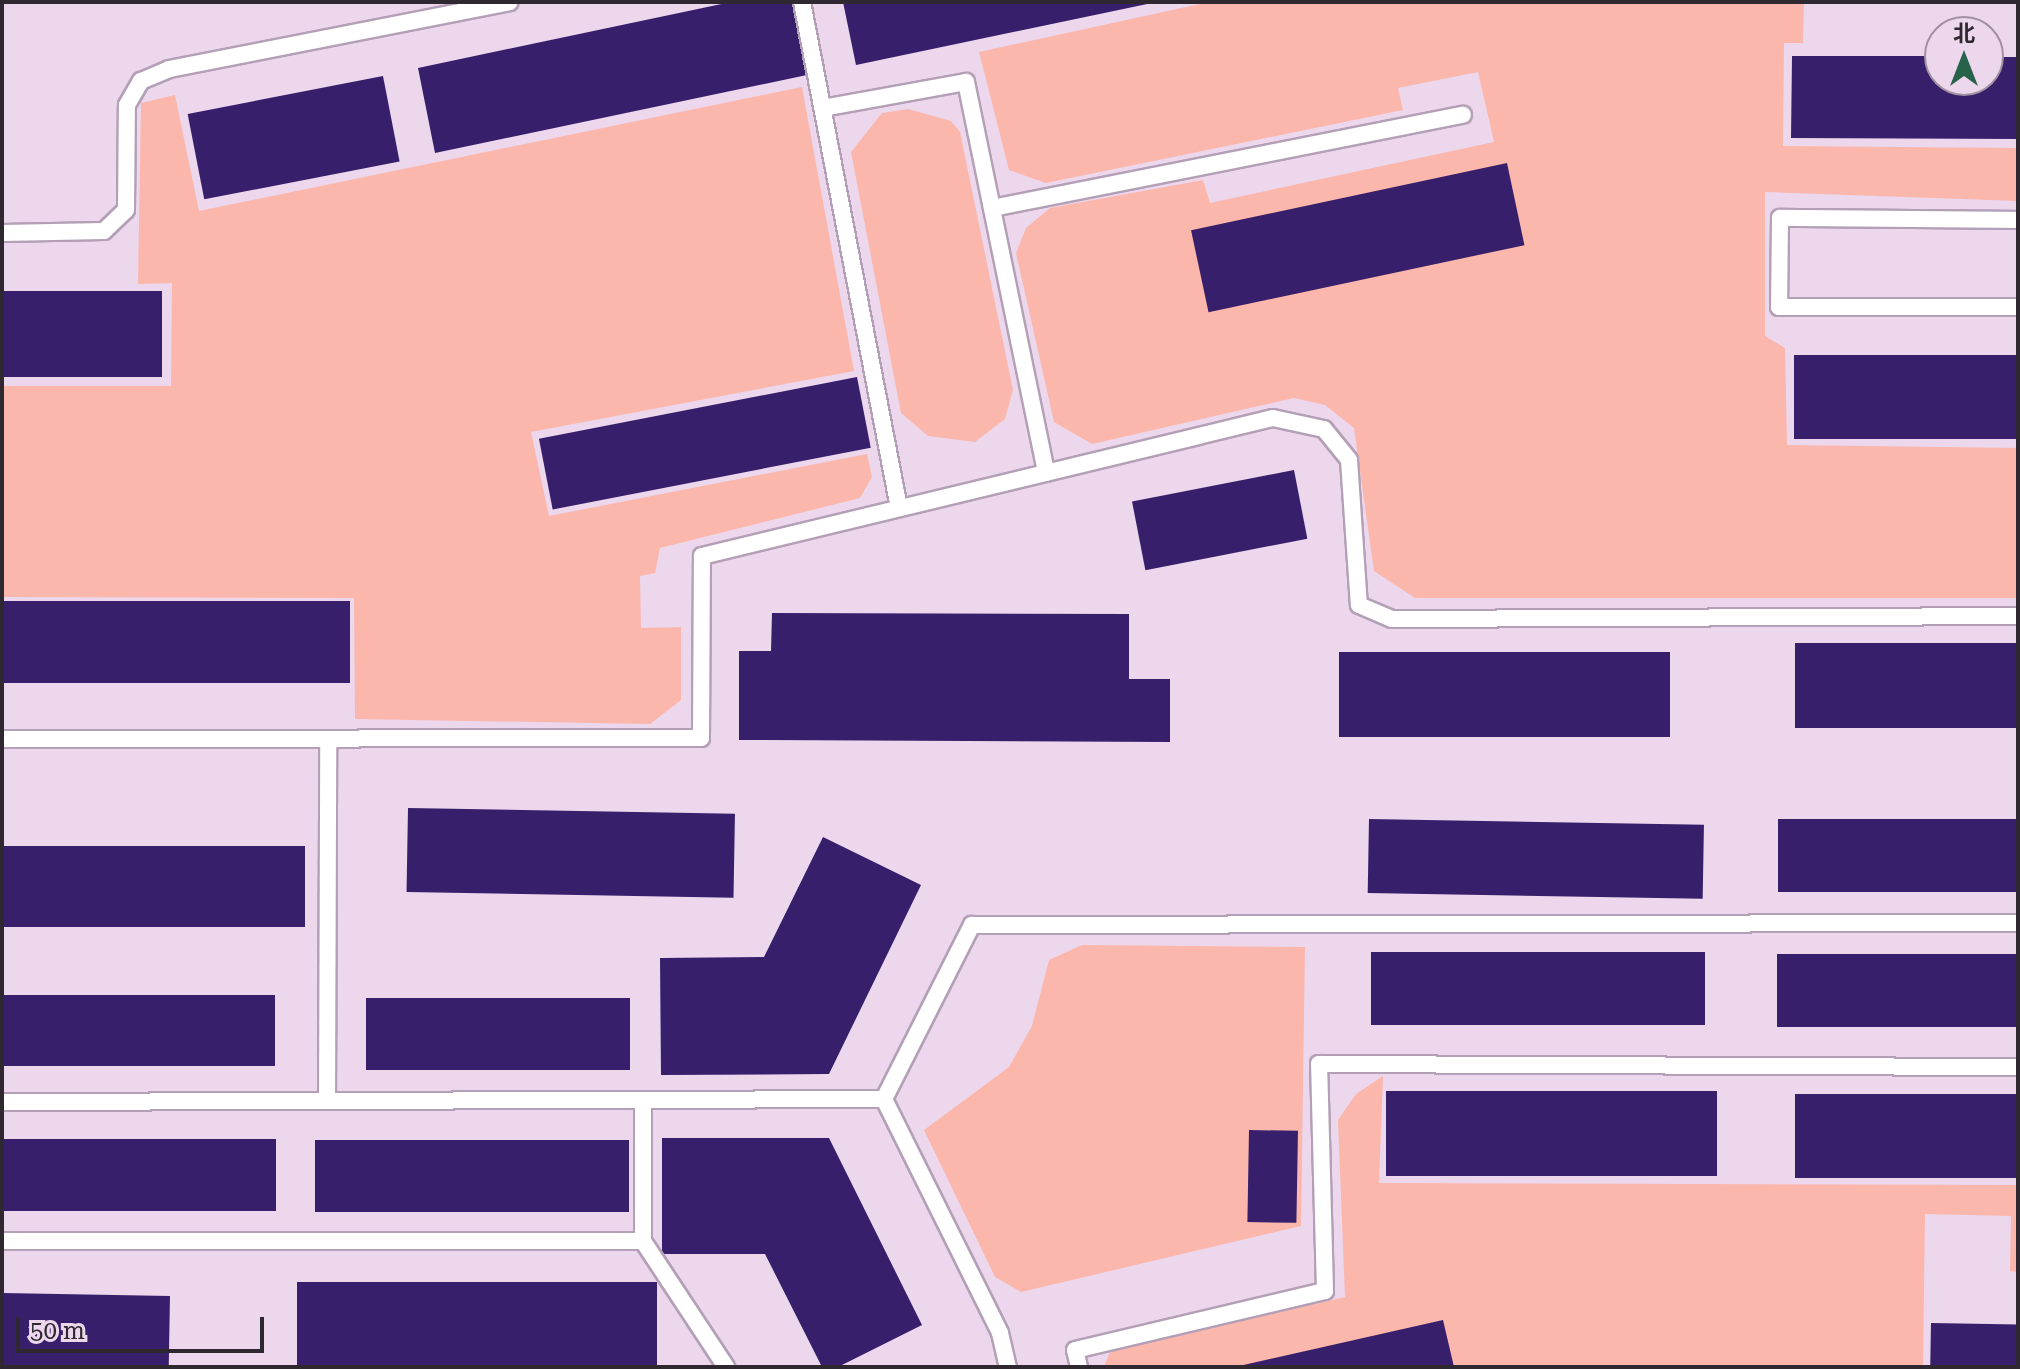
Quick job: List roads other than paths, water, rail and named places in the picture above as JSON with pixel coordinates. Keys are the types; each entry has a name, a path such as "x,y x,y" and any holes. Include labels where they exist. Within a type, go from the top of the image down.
{"lane":[{"path":"2,233 104,231 126,210 127,105 141,81 169,69 509,2"},
{"path":"802,2 899,508"},
{"path":"823,108 966,82 1046,473"},
{"path":"992,208 1463,115"},
{"path":"2018,220 1780,218 1779,307 2018,307"},
{"path":"2,739 701,738 702,556 1273,418 1324,429 1349,460 1359,605 1392,619 2018,616"},
{"path":"327,1101 328,739"},
{"path":"884,1099 972,925 2018,923"},
{"path":"1079,1367 1075,1350 1325,1291 1319,1064 2018,1067"},
{"path":"2,1102 884,1099"},
{"path":"884,1099 1000,1333 1008,1367"},
{"path":"643,1100 643,1241 726,1367"},
{"path":"2,1241 643,1241"}]}
